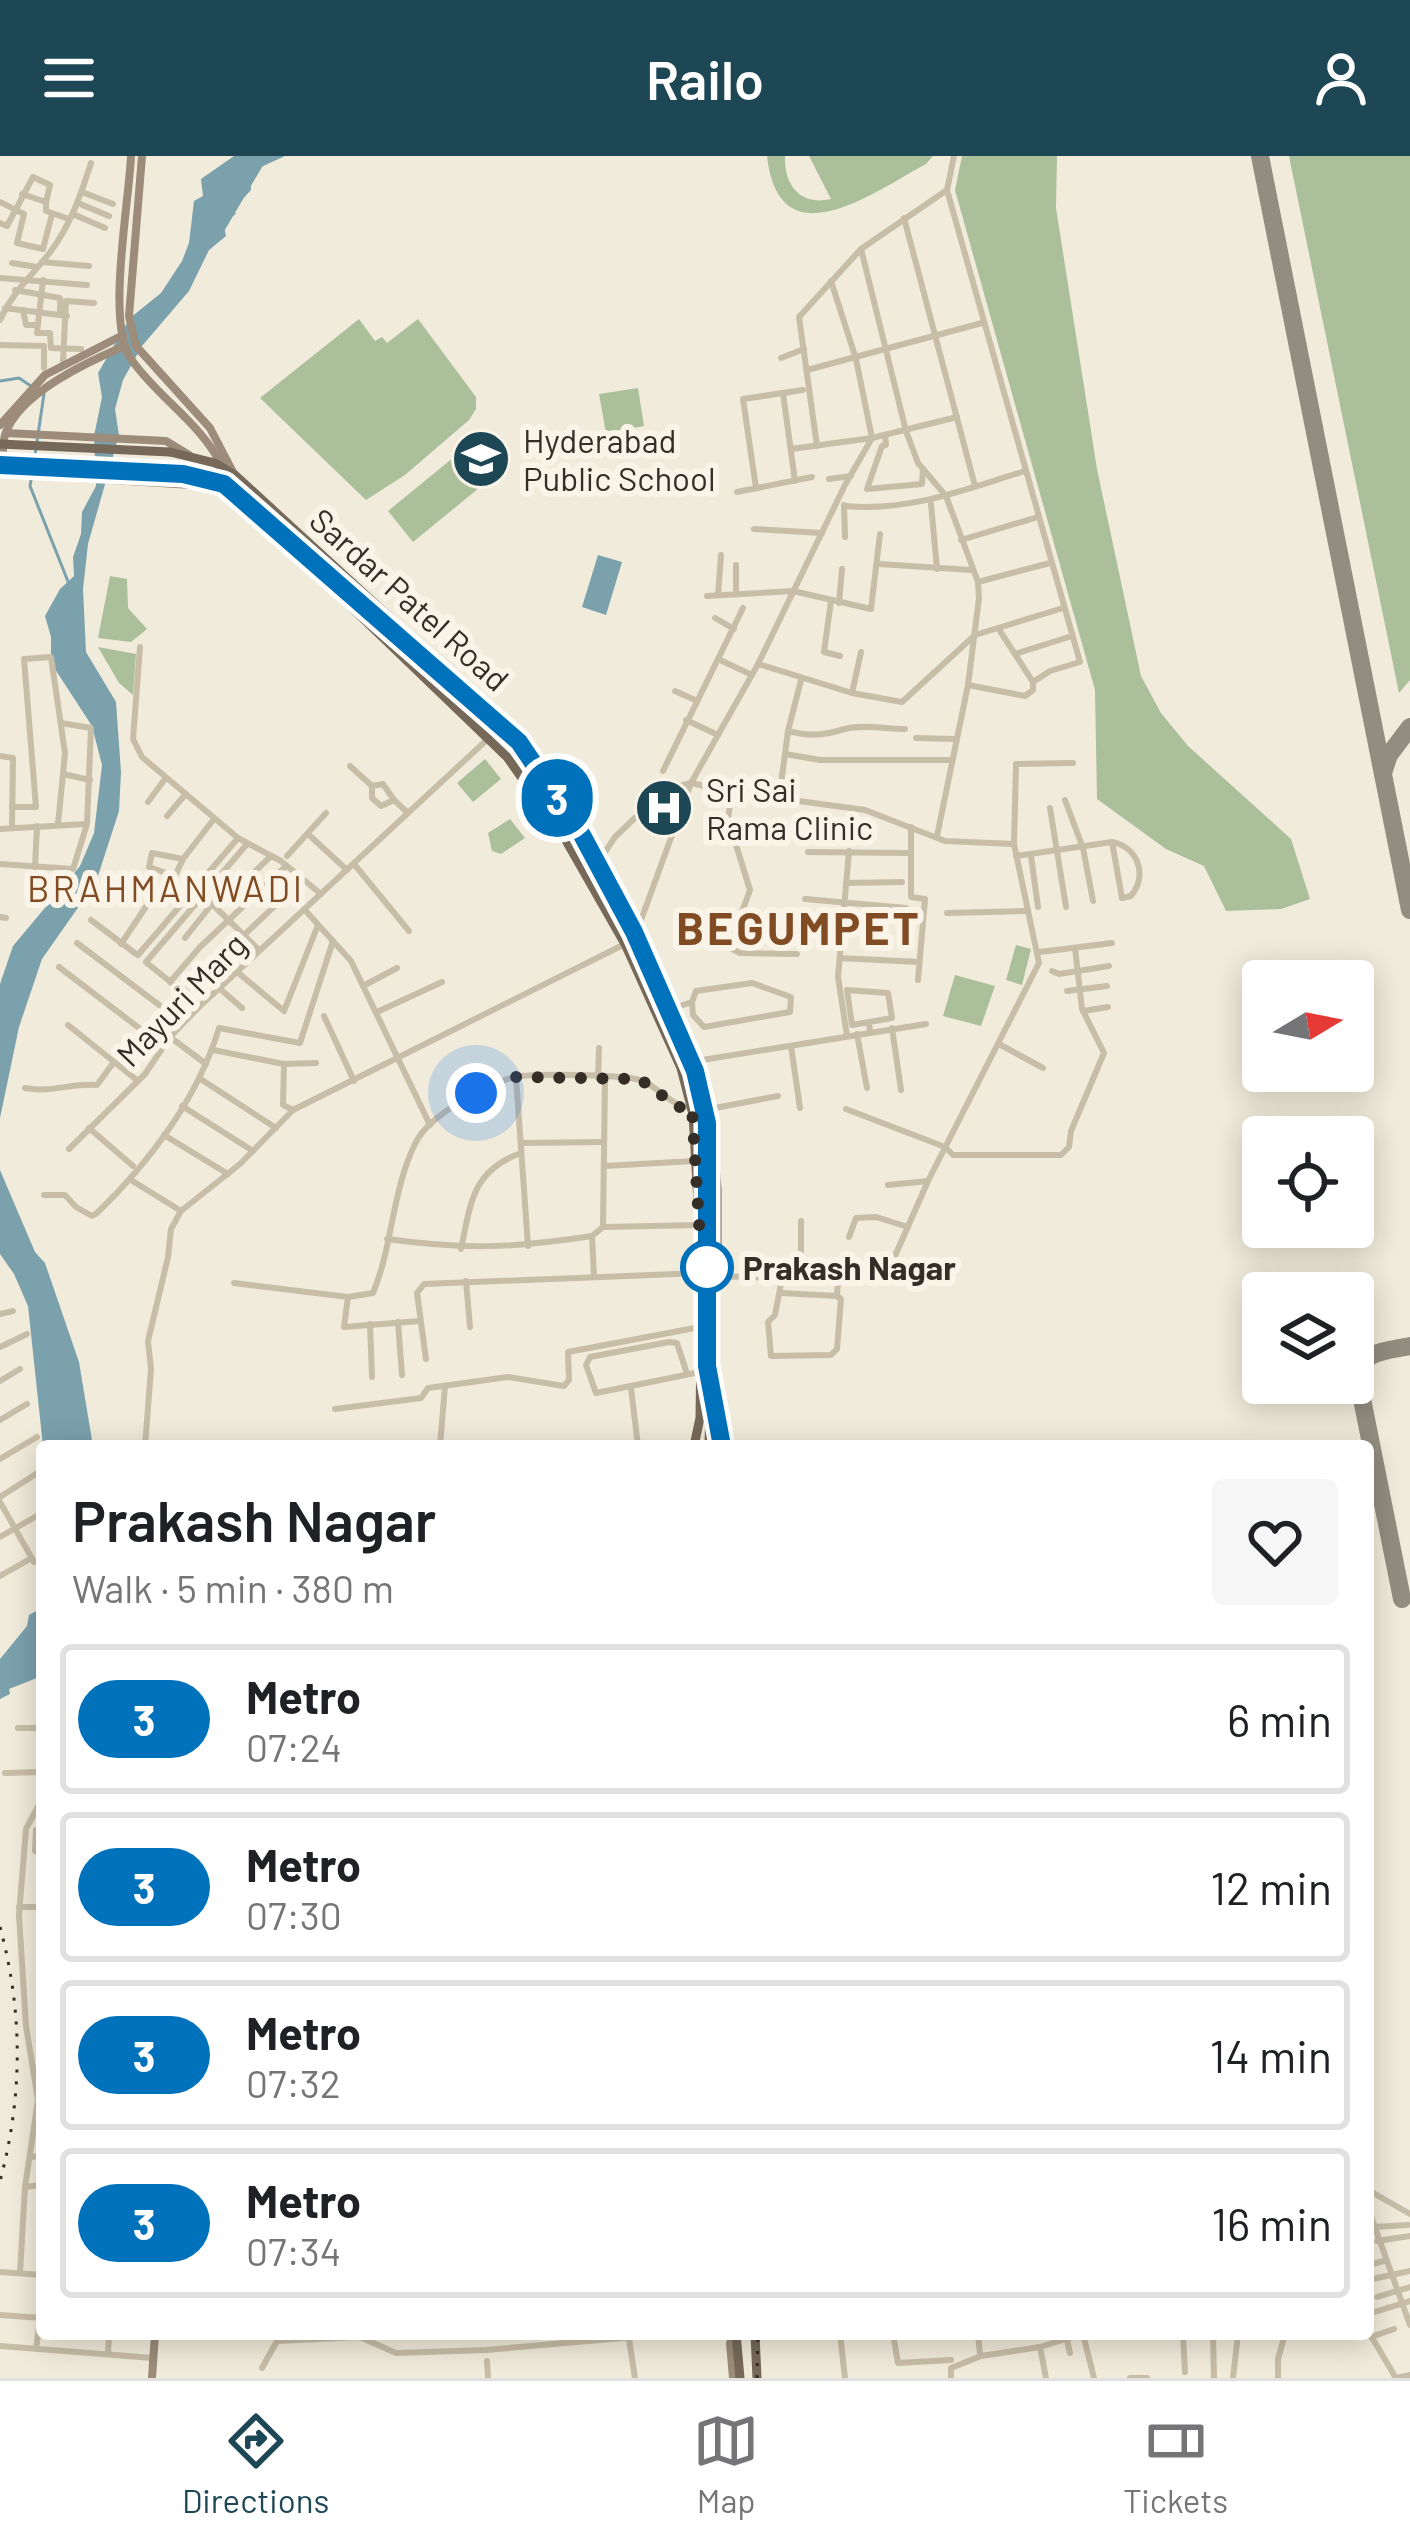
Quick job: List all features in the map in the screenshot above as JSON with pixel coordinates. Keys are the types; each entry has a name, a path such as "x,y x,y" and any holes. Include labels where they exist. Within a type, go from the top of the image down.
{"main road":[{"name":"Sardar Patel Road","path":"0,444 181,452 223,467 505,723 546,777 599,861 674,1008 710,1108 717,1189 717,1276 706,1372 705,1440"},
{"name":"Sardar Patel Road","path":"0,458 196,469 225,488 489,737 565,837 625,944 681,1067 698,1160 700,1327 706,1372"},
{"path":"704,1440 706,1372"},
{"path":"735,2340 737,2378"},
{"path":"755,2340 758,2378"}],"street":[{"path":"131,156 118,316 128,339 235,475"},
{"path":"128,339 142,156"},
{"path":"954,156 946,190 1080,662 1033,682"},
{"path":"0,320 15,290 40,265 71,217 91,163"},
{"path":"0,224 7,226 35,177 50,185 45,210 105,228"},
{"path":"818,446 799,317 861,249 946,190"},
{"path":"82,193 113,204"},
{"path":"22,194 46,202"},
{"path":"0,202 24,214 17,243 43,249 52,214"},
{"path":"78,203 109,216"},
{"path":"904,218 975,486"},
{"path":"861,249 906,431 923,469 946,496 978,582 968,685 937,836"},
{"path":"12,263 88,266"},
{"path":"0,278 87,285"},
{"path":"43,280 37,332 50,333 51,348 81,349"},
{"path":"636,933 691,783 758,664 822,533 842,504 850,476 872,438 856,359 831,281"},
{"path":"15,290 60,298 63,361"},
{"path":"63,314 66,301 94,303"},
{"path":"5,308 63,314"},
{"path":"23,310 26,325 37,325"},
{"path":"807,370 982,322"},
{"path":"128,339 51,384 12,417 3,429 1,473 225,488"},
{"path":"0,345 44,346 44,368"},
{"path":"781,358 804,349"},
{"path":"756,488 743,399 803,390"},
{"path":"783,393 795,481"},
{"path":"791,449 885,436 957,417"},
{"path":"3,429 166,441 181,452 206,433"},
{"path":"206,433 223,467"},
{"path":"885,436 886,445 867,489 922,484 923,469"},
{"path":"842,504 875,509 946,496 1025,471"},
{"path":"829,479 850,476"},
{"path":"737,492 812,477"},
{"path":"842,504 845,537"},
{"path":"931,504 937,569"},
{"path":"961,539 1038,517"},
{"path":"754,529 822,533"},
{"path":"707,596 793,591 871,609 880,534"},
{"path":"718,595 721,555"},
{"path":"978,582 1051,562"},
{"path":"879,564 971,570"},
{"path":"736,565 736,594"},
{"path":"840,656 824,652 842,569"},
{"path":"663,771 743,608"},
{"path":"758,664 852,694 902,702 975,635 1063,608"},
{"path":"715,618 734,628"},
{"path":"968,685 1025,696 1033,690 1033,682 998,628"},
{"path":"1015,654 1072,636"},
{"path":"12,807 36,806 24,645"},
{"path":"140,647 134,739 149,765 238,838 322,894"},
{"path":"852,694 861,652"},
{"path":"24,659 51,657 65,753 58,824"},
{"path":"718,659 752,675"},
{"path":"779,800 801,680"},
{"path":"675,691 695,700"},
{"path":"686,720 718,735"},
{"path":"0,864 73,869 87,824 91,728 61,723"},
{"name":"Mayuri Marg","path":"69,1149 138,1081 200,1006 505,723"},
{"path":"788,731 809,736 846,728 904,729"},
{"path":"916,738 957,739"},
{"path":"785,754 820,760 952,760"},
{"path":"0,756 13,758 12,828"},
{"path":"1034,909 1014,844 1016,764 1073,764"},
{"path":"142,773 149,765"},
{"path":"350,766 372,786 372,798 380,806 394,800"},
{"path":"63,774 90,780"},
{"path":"148,802 165,779"},
{"path":"599,861 615,837 664,790 691,783 865,810 945,842 1014,844"},
{"path":"372,786 383,784 409,813"},
{"path":"733,793 728,819 750,890 732,949 797,954"},
{"path":"167,816 184,796"},
{"path":"1065,800 1083,848 1093,901"},
{"path":"1050,808 1066,907"},
{"path":"287,856 326,813"},
{"path":"121,944 155,892 172,889 183,859 214,819"},
{"path":"0,829 87,824"},
{"path":"35,866 37,826"},
{"path":"911,827 911,897 925,899 918,980"},
{"path":"308,834 351,867 409,931"},
{"path":"138,955 238,838"},
{"path":"1016,856 1112,842 1126,847 1137,860 1139,881 1131,896 1122,898 1112,842"},
{"path":"146,962 247,844"},
{"path":"847,1036 838,977 849,851"},
{"path":"808,852 910,854"},
{"path":"175,876 148,868 152,853 183,859"},
{"path":"217,909 271,856"},
{"path":"717,1276 884,1281 928,1181 1040,963 1031,856"},
{"path":"170,982 286,866"},
{"path":"183,993 302,880"},
{"path":"846,883 902,882"},
{"path":"805,899 906,908"},
{"path":"185,938 212,904 259,950"},
{"path":"304,909 333,940 363,986 430,1125"},
{"path":"947,913 1034,909"},
{"path":"91,920 200,1006"},
{"path":"236,971 284,1011 318,925"},
{"path":"44,1195 65,1196 92,1216 131,1180 182,1106 220,1028 300,1043 333,940"},
{"path":"76,943 183,1023"},
{"path":"145,1440 151,1370 148,1341 170,1229 181,1211 253,1151 293,1110 625,944"},
{"path":"1040,952 1112,944"},
{"path":"846,1109 945,1147 953,1155 1061,1155 1069,1147 1071,1131 1104,1053 1083,1011 1075,948"},
{"path":"840,958 919,962"},
{"path":"1052,971 1059,974 1109,966"},
{"path":"59,967 164,1047"},
{"path":"363,986 397,968"},
{"path":"377,1012 442,982"},
{"path":"752,983 791,997 790,1012 704,1027 693,1015 692,1002 696,992 752,983"},
{"path":"1067,991 1107,986"},
{"path":"219,988 242,1008"},
{"path":"847,990 888,993 892,1018 869,1022 852,1024 847,990"},
{"path":"674,1008 692,1002"},
{"path":"1083,1011 1108,1007"},
{"path":"324,1016 354,1081"},
{"path":"869,1022 870,1032"},
{"path":"68,1024 138,1081"},
{"path":"684,1033 700,1024"},
{"path":"696,1061 926,1024"},
{"path":"892,1028 902,1090"},
{"path":"857,1034 867,1088"},
{"path":"170,1037 206,1064"},
{"path":"999,1044 1042,1068"},
{"path":"791,1046 800,1108"},
{"path":"598,1048 604,1227"},
{"path":"213,1050 284,1064 316,1063"},
{"path":"25,1088 49,1092 74,1083 97,1085 114,1061"},
{"path":"284,1064 283,1106 293,1110"},
{"path":"197,1077 276,1128"},
{"path":"234,1283 349,1297 373,1293 393,1208 417,1141 430,1125 476,1093 516,1077 640,1079 678,1107 692,1108"},
{"path":"516,1077 529,1246"},
{"path":"710,1108 778,1096"},
{"path":"182,1106 253,1151"},
{"path":"88,1128 133,1166"},
{"path":"164,1135 227,1174"},
{"path":"461,1249 480,1179 499,1161 522,1148 604,1142"},
{"path":"605,1166 698,1160"},
{"path":"131,1180 181,1211"},
{"path":"888,1185 928,1181"},
{"path":"849,1237 856,1218 876,1217 908,1228"},
{"path":"801,1221 801,1278"},
{"path":"387,1239 461,1249 529,1246 592,1236 604,1227 701,1225"},
{"path":"592,1236 594,1277"},
{"path":"426,1359 418,1287 466,1281 702,1273"},
{"path":"781,1293 841,1299 837,1349 831,1355 771,1357 768,1322 776,1315 782,1278"},
{"path":"837,1296 838,1280"},
{"path":"466,1281 470,1327"},
{"path":"349,1297 344,1327 420,1321"},
{"path":"0,1314 13,1311"},
{"path":"398,1322 402,1375"},
{"path":"370,1324 372,1377"},
{"path":"335,1408 421,1398 428,1388 508,1377 564,1386 569,1379 568,1352 700,1327"},
{"path":"0,1347 28,1334"},
{"path":"687,1375 677,1343 590,1357 586,1365 596,1393 706,1372"},
{"path":"0,1381 20,1369"},
{"path":"440,1440 445,1386"},
{"path":"631,1388 637,1440"},
{"path":"0,1420 27,1404"},
{"path":"0,1459 37,1437"},
{"path":"0,1576 33,1560 0,1500 36,1474"},
{"path":"0,1537 36,1516"},
{"path":"18,1728 36,1728"},
{"path":"5,1773 36,1772"},
{"path":"36,1810 26,1829 19,1907 26,2026 36,2078"},
{"path":"19,1907 36,1906"},
{"path":"20,2273 28,2171 36,2145"},
{"path":"30,2157 36,2156"},
{"path":"28,2171 36,2170"},
{"path":"26,2187 36,2186"},
{"path":"1374,2193 1410,2214"},
{"path":"1374,2226 1408,2225"},
{"path":"1374,2234 1406,2302 1409,2320"},
{"path":"1377,2241 1410,2236"},
{"path":"1374,2263 1384,2260"},
{"path":"1374,2279 1410,2271"},
{"path":"0,2272 36,2274"},
{"path":"1377,2297 1410,2287"},
{"path":"1374,2312 1406,2302"},
{"path":"0,2315 36,2318"},
{"path":"1374,2333 1394,2330"},
{"path":"36,2349 37,2340"},
{"path":"108,2355 109,2340"},
{"path":"152,2378 154,2340"},
{"path":"262,2368 278,2341 292,2340"},
{"path":"369,2340 396,2353 612,2340"},
{"path":"629,2340 634,2377"},
{"path":"840,2340 845,2378"},
{"path":"894,2340 898,2363 951,2360"},
{"path":"978,2340 980,2356"},
{"path":"952,2378 951,2368 980,2356 1066,2340 1070,2353"},
{"path":"1084,2340 1094,2378"},
{"path":"1183,2340 1185,2372"},
{"path":"1213,2340 1214,2378"},
{"path":"1233,2378 1237,2340"},
{"path":"1278,2378 1283,2340"},
{"path":"1374,2340 1396,2378 1410,2375"},
{"path":"0,2346 153,2358"},
{"path":"1040,2347 1046,2378"},
{"path":"487,2361 488,2378"},
{"path":"1130,2378 1147,2378"}],"green space":[{"path":"767,156 785,156 791,185 803,196 820,200 831,199 809,156 933,156 856,202 809,213 790,207 775,188"},
{"path":"962,156 1057,156 1056,208 1097,469 1141,676 1161,713 1188,746 1291,839 1310,899 1281,909 1226,911 1204,866 1166,849 1097,799 1095,690 955,190"},
{"path":"1289,156 1410,156 1410,680 1399,693"},
{"path":"359,319 375,341 382,337 387,343 418,319 476,397 469,420 405,475 366,500 260,398"},
{"path":"638,388 644,426 606,433 599,394"},
{"path":"454,457 479,488 413,542 388,511"},
{"path":"110,576 127,579 128,608 147,629 131,642 98,638"},
{"path":"98,647 136,654 133,695 119,683"},
{"path":"485,759 501,779 473,802 457,783"},
{"path":"510,819 525,838 501,854 492,851 488,833"},
{"path":"1016,945 1031,949 1022,985 1006,980"},
{"path":"955,975 995,986 981,1026 943,1016"}],"water":[{"path":"234,156 285,156 250,172 251,190 233,209 236,214 223,222 226,236 209,250 189,291 142,346 123,380 115,409 119,435 88,544 83,589 86,652 116,702 119,811 96,882 42,959 19,1027 0,1118 0,984 13,946 80,866 94,833 102,765 92,726 51,663 45,616 60,589 74,576 82,512 96,486 94,436 102,397 98,373 130,318 161,293 182,261 194,201 203,196 201,179"},
{"path":"598,555 622,562 606,615 582,607"},
{"path":"0,1170 35,1252 45,1263 79,1362 92,1440 42,1440 28,1306 0,1254"},
{"path":"36,1611 36,1678 9,1689 10,1694 0,1699 0,1659 27,1626 29,1615"}],"waterway":[{"path":"219,232 264,156"},
{"path":"0,381 19,378 31,386"},
{"path":"35,455 44,394"},
{"path":"34,464 30,486 69,584"}],"taxiway":[{"path":"1260,156 1410,910"},
{"path":"1383,773 1389,755 1410,727"},
{"path":"1370,1440 1360,1369 1369,1357 1410,1346"},
{"path":"1374,1459 1402,1599"}],"railway":[{"path":"0,465 183,474 224,483 519,742 582,835 634,933 695,1071 708,1123 707,1366 721,1440"},
{"path":"0,1927 13,1991 17,2054 13,2117 0,2181"},
{"path":"757,2378 758,2340"}],"metro line":[{"name":"3","path":"0,465 183,474 224,484 519,742 582,835 634,932 695,1071 707,1123 707,1366 721,1440"}],"place":[{"name":"Hyderabad Public School","path":"481,459"},
{"name":"Sri Sai Rama Clinic","path":"664,808"},
{"name":"Prakash Nagar","path":"707,1267"}],"district":[{"name":"BRAHMANWADI","path":"166,887"},
{"name":"BEGUMPET","path":"799,927"}],"route":[{"path":"476,1093 516,1077 640,1079 678,1107 692,1108 702,1273 707,1267"}]}
